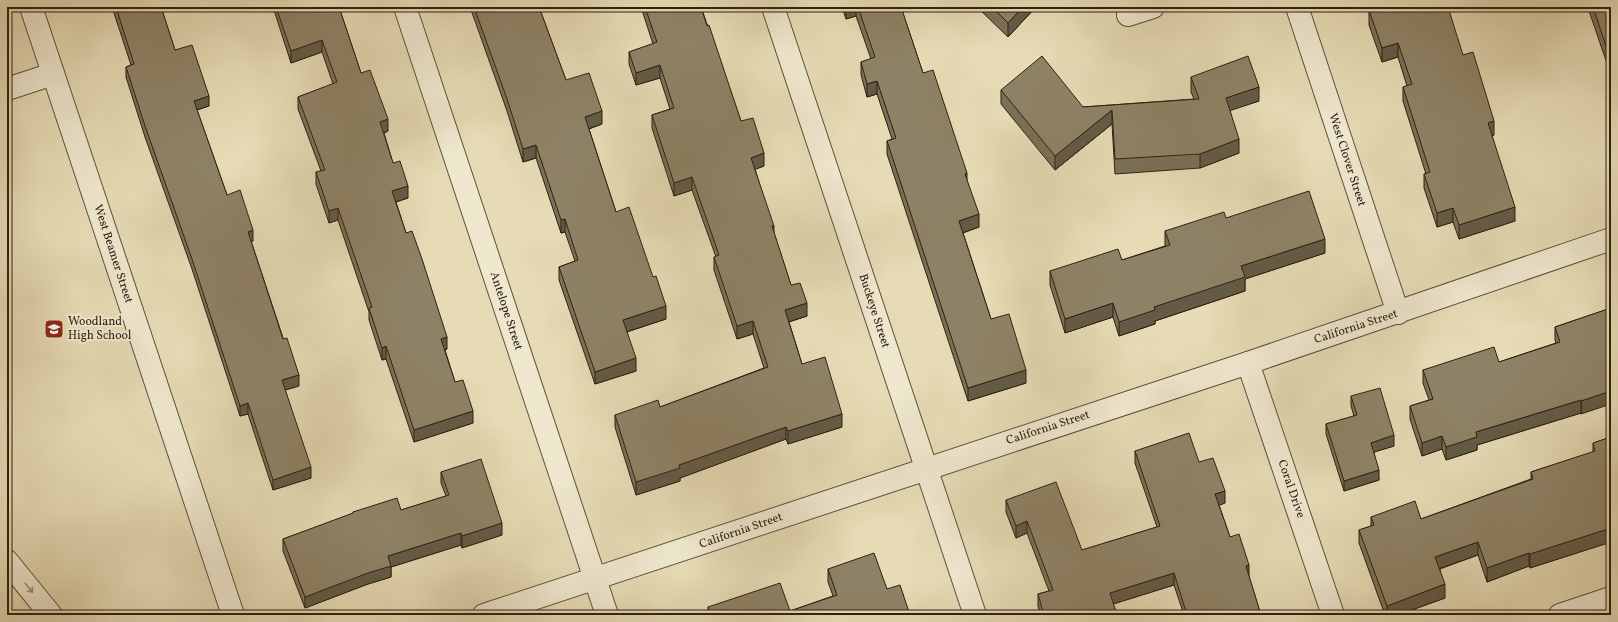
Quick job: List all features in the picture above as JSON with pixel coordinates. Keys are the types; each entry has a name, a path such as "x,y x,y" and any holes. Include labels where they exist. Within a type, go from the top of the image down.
{"street":[{"name":"West Beamer Street","path":"31,7 234,615"},
{"name":"Antelope Street","path":"405,7 607,615"},
{"name":"Buckeye Street","path":"773,7 975,615"},
{"path":"1128,15 1153,7"},
{"name":"West Clover Street","path":"1297,7 1398,313"},
{"path":"7,89 54,74"},
{"name":"California Street","path":"484,615 1398,313 1611,239"},
{"name":"Coral Drive","path":"1248,363 1333,615"},
{"path":"7,561 51,615"},
{"path":"1560,615 1611,598"}],"building":[{"path":"116,7 161,7 175,50 192,45 209,96 194,101 227,195 240,190 253,230 248,232 283,339 287,338 299,375 282,380 311,467 273,480 248,403 240,406 192,259 145,126 126,67 134,64"},
{"path":"276,7 339,7 361,73 370,70 388,119 380,122 393,163 400,161 408,186 392,191 406,233 412,231 422,259 447,337 441,339 455,382 463,380 473,411 414,430 386,346 382,348 369,308 372,307 338,208 329,211 316,172 325,170 298,97 337,82 322,40 291,51"},
{"path":"474,7 539,7 566,80 589,73 602,111 585,117 616,212 629,207 653,277 656,276 666,306 623,320 636,358 595,372 559,267 578,260 565,219 561,220 536,145 523,149"},
{"path":"645,7 701,7 707,26 709,25 741,121 753,118 764,153 751,158 774,226 772,226 791,285 800,283 807,303 785,310 802,364 825,357 842,414 788,431 786,427 679,465 680,468 636,482 615,415 658,400 660,407 768,367 753,321 737,326 714,257 719,255 692,177 674,183 652,115 674,108 660,65 636,73 629,52 657,42"},
{"path":"858,7 901,7 923,73 933,70 979,214 959,221 991,319 1009,314 1026,370 968,388 887,141 896,138 877,81 867,84 861,62 875,57"},
{"path":"992,7 1023,7 1008,23"},
{"path":"1379,7 1448,7 1463,55 1473,52 1494,121 1488,123 1515,207 1459,225 1453,208 1437,213 1424,174 1430,172 1403,87 1412,84 1398,43 1382,48 1369,10"},
{"path":"1593,7 1611,7 1611,61"},
{"path":"1042,56 1083,107 1199,99 1191,77 1248,56 1259,87 1226,98 1239,139 1200,154 1115,159 1112,110 1055,156 1001,90"},
{"path":"1309,191 1325,239 1241,266 1245,277 1154,307 1155,310 1119,322 1113,303 1065,319 1050,271 1118,249 1122,260 1170,245 1165,231 1224,212 1226,218"},
{"path":"1611,308 1611,391 1476,432 1477,437 1446,447 1442,436 1422,443 1410,406 1433,399 1423,370 1494,347 1499,362 1560,342 1555,327"},
{"path":"1380,388 1394,435 1371,443 1379,470 1344,481 1326,424 1357,415 1351,396"},
{"path":"1189,433 1199,462 1213,458 1225,491 1215,494 1230,537 1239,534 1249,565 1246,566 1261,615 1187,615 1174,573 1110,593 1117,615 1044,615 1038,594 1053,590 1027,521 1016,526 1006,500 1056,482 1082,550 1160,526 1135,451"},
{"path":"1611,437 1611,528 1530,554 1529,553 1487,568 1478,542 1435,557 1445,584 1387,606 1359,530 1374,525 1371,517 1415,501 1421,519 1533,479 1531,472 1595,451 1593,443"},
{"path":"481,459 502,523 462,536 461,533 388,556 391,566 368,573 305,597 283,539 353,512 397,498 401,510 449,495 441,472"},
{"path":"874,553 887,589 900,585 910,615 711,615 708,607 780,583 790,611 837,595 828,569"}],"place":[{"name":"Woodland High School","path":"54,329"}]}
